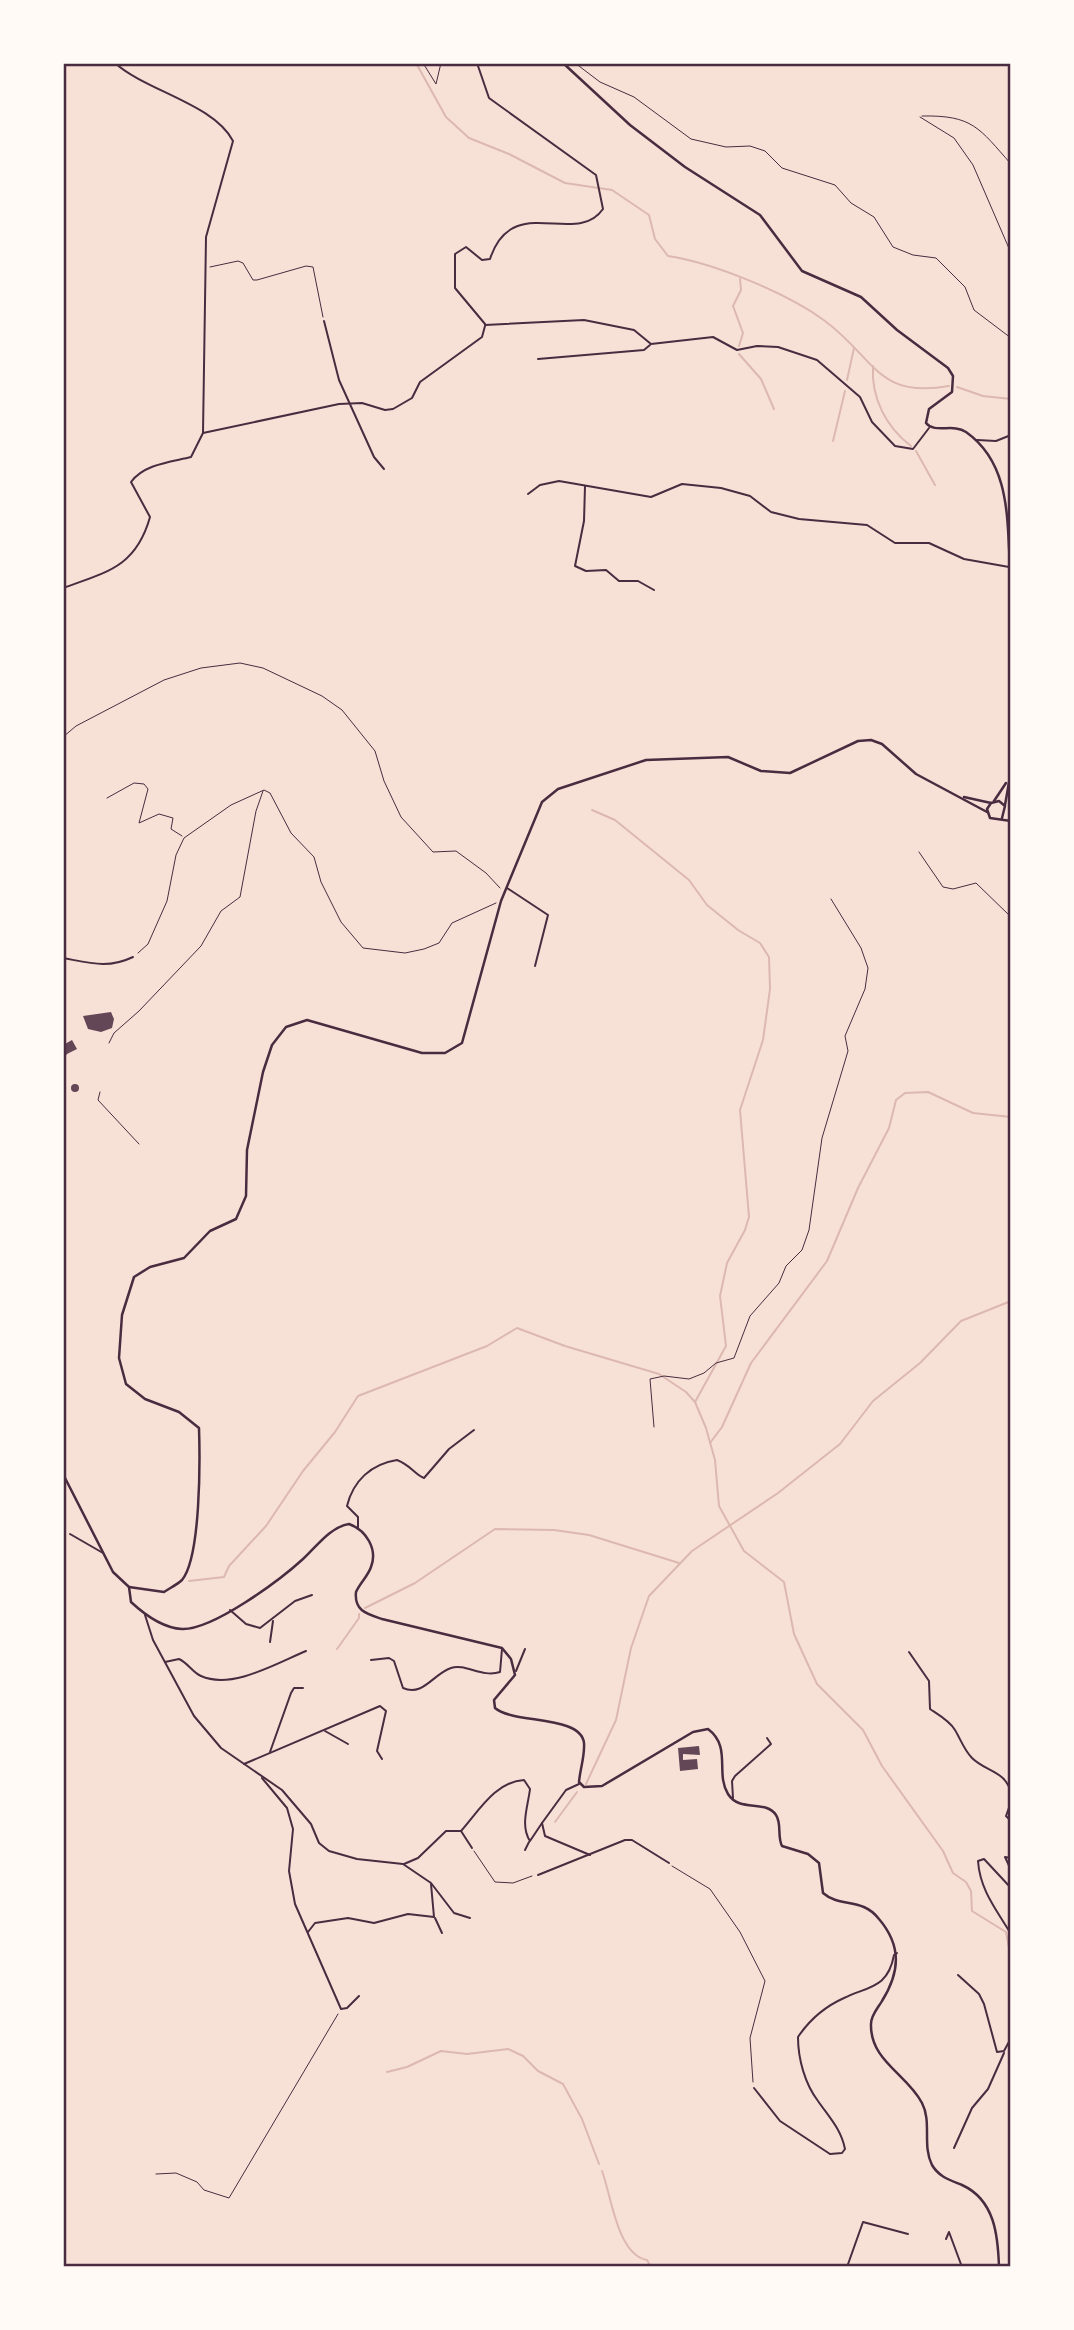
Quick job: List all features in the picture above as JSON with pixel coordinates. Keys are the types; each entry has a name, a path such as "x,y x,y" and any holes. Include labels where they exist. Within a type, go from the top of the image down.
{"main road":[{"path":"563,63 641,134 685,167 760,215 802,271 861,296 897,330 948,368 953,376 952,392 929,409 925,419 929,428 957,427 976,440 1001,474 1011,579"},
{"path":"127,1588 164,1592 182,1580 191,1562 200,1456 199,1428 179,1412 145,1399 127,1384 119,1358 122,1315 134,1278 150,1267 184,1258 210,1231 236,1219 246,1196 247,1150 263,1072 272,1045 286,1027 307,1020 422,1052 445,1053 462,1043 501,901 542,802 558,789 646,760 728,757 761,771 790,773 858,741 871,740 882,744 916,774 960,796 987,812 993,819 1011,821"},
{"path":"1002,818 1011,771"},
{"path":"987,812 1008,781"},
{"path":"960,796 992,802 1006,807 1009,813"},
{"path":"63,1474 104,1554 127,1588 131,1602 145,1615 169,1627 185,1629 230,1610 287,1572 335,1528 349,1524 358,1528 373,1550 372,1567 356,1592 358,1607 365,1614 502,1648 516,1671 514,1680 494,1700 495,1708 505,1713 568,1726 579,1733 584,1743 580,1784 590,1788 602,1786 693,1732 708,1729 719,1740 724,1758 725,1785 733,1799 746,1806 771,1809 778,1817 782,1846 808,1853 819,1863 823,1893 837,1900 867,1908 887,1930 897,1953 894,1979 872,2017 874,2044 879,2054 921,2101 925,2112 927,2152 935,2169 972,2191 988,2208 996,2227 999,2267"}],"street":[{"path":"63,588 124,564 133,555 145,535 150,517 131,482 138,473 149,468 191,457 203,433 206,237 233,141 226,131 207,115 128,75 115,63"},
{"path":"477,63 489,98 596,175 602,193 603,209 593,218 559,224 517,225 501,234 495,242 490,259 486,260 466,247 455,254 455,288 485,325"},
{"path":"485,325 584,320 634,330 650,344"},
{"path":"324,321 335,370 374,457 384,469"},
{"path":"203,433 350,403 367,404 385,410 406,403 420,382 482,337 485,325"},
{"path":"538,359 645,350 650,344 713,337 737,350 757,346 778,347 817,360 832,370 860,397 872,422 895,446 913,449 929,428"},
{"path":"976,440 996,441 1011,435"},
{"path":"528,494 551,481 655,497 682,484 721,488 750,496 779,514 799,519 867,525 895,543 929,543 964,559 1010,567"},
{"path":"585,485 584,521 575,566 586,571 606,570 620,581 638,581 654,590"},
{"path":"506,889 548,915 535,966"},
{"path":"63,958 110,966 133,957"},
{"path":"358,1528 358,1517 347,1506 354,1484 364,1475 375,1466 397,1460 414,1468 418,1476 424,1478 449,1449 474,1430"},
{"path":"70,1534 104,1554"},
{"path":"230,1610 238,1619 256,1627 272,1620 295,1601 312,1595"},
{"path":"145,1615 148,1630 164,1663 194,1716 221,1748 262,1777 272,1780 282,1790 311,1824 319,1843 329,1851 357,1859 402,1864 431,1883 454,1913 470,1918"},
{"path":"270,1643 273,1637 272,1620"},
{"path":"371,1660 389,1658 394,1661 403,1688 411,1692 418,1691 449,1668 457,1666 479,1674 500,1672 502,1648"},
{"path":"516,1671 525,1649"},
{"path":"164,1663 179,1659 198,1675 217,1679 241,1676 306,1651"},
{"path":"909,1652 929,1681 930,1709 955,1729 962,1746 974,1761 1000,1774 1010,1786 1011,1794"},
{"path":"270,1753 291,1693 294,1688 303,1688"},
{"path":"243,1765 380,1706 386,1711 377,1751 382,1759"},
{"path":"324,1730 348,1744"},
{"path":"733,1799 732,1782 742,1766 771,1744 767,1738"},
{"path":"262,1777 287,1808 293,1829 289,1871 296,1904 341,2009 347,2008 359,1996"},
{"path":"402,1864 418,1858 446,1831 461,1831 508,1782 524,1780 530,1789 524,1820 525,1834 530,1841"},
{"path":"525,1850 566,1790 580,1784"},
{"path":"1011,1802 1006,1816 1011,1821"},
{"path":"542,1822 545,1836 590,1855"},
{"path":"461,1831 472,1848"},
{"path":"538,1875 632,1840 669,1863"},
{"path":"1011,1858 1005,1857 1011,1870"},
{"path":"1011,1888 984,1859 978,1861 981,1881 988,1899 1011,1934"},
{"path":"431,1883 434,1917 442,1933"},
{"path":"308,1933 315,1923 335,1919 374,1923 408,1914 434,1917"},
{"path":"754,2088 780,2121 830,2154 842,2153 845,2149 842,2136 816,2099 800,2062 799,2037 820,2011 845,1997 873,1988 890,1972 894,1955 897,1953"},
{"path":"958,1975 979,1994 991,2027 994,2048 997,2052 1004,2052"},
{"path":"954,2148 972,2108 988,2089 1011,2038"},
{"path":"847,2267 863,2222 908,2235"},
{"path":"946,2239 948,2232 962,2267"}],"path":[{"path":"423,63 436,84 441,63"},
{"path":"575,63 600,82 634,97 691,139 726,147 750,146 765,151 782,168 835,186 851,203 874,217 893,247 936,258 965,287 974,310 1011,338"},
{"path":"1011,164 980,128 964,120 919,117 954,138 973,165 1011,253"},
{"path":"205,268 238,261 243,263 253,280 257,281 299,268 313,267 324,321"},
{"path":"63,737 76,726 164,680 201,668 240,663 263,668 323,696 342,710 375,751 384,781 401,817 433,852 456,851 506,889"},
{"path":"107,798 134,783 144,784 148,789 139,823 159,814 173,818 171,829 184,838"},
{"path":"133,957 148,944 167,901 176,855 184,838 231,805 264,790"},
{"path":"264,790 270,793 291,833 314,857 341,922 363,948 405,953 439,943 452,923 501,901"},
{"path":"109,1043 114,1033 139,1011 201,946 221,911 240,897 256,811 264,790"},
{"path":"919,852 943,887 953,889 976,883 1011,917"},
{"path":"654,1427 650,1379 664,1376 690,1379 716,1363 734,1358 750,1316 779,1283 786,1266 803,1250 809,1230 822,1138 848,1051 845,1036 864,989 868,968 861,948 831,899"},
{"path":"100,1092 98,1100 139,1144"},
{"path":"472,1848 495,1882 513,1883 538,1875"},
{"path":"669,1863 710,1889 740,1932 765,1982 750,2038 754,2088"},
{"path":"156,2174 176,2173 197,2182 204,2190 229,2198 341,2009"}],"building":[{"path":"111,1012 114,1019 112,1028 101,1032 88,1029 83,1016"},
{"path":"72,1040 77,1049 67,1054 63,1060 63,1045"},
{"path":"75,1084 79,1088 75,1092 71,1088"},
{"path":"699,1746 700,1755 683,1754 683,1760 697,1759 698,1769 680,1771 678,1748"}],"waterway":[{"path":"416,63 446,117 469,138 509,154 565,183 612,190 649,215 655,239 668,256 728,272 809,310 842,335 891,381 906,387 949,386"},
{"path":"739,346 743,333 733,306 741,290 740,279"},
{"path":"847,380 854,348"},
{"path":"739,354 761,379 774,409"},
{"path":"873,366 875,389 882,411 894,430 911,446"},
{"path":"957,387 983,396 1011,399"},
{"path":"833,441 845,391"},
{"path":"916,451 935,485"},
{"path":"592,810 615,820 689,880 707,905 738,930 760,943 769,957 770,989 763,1040 740,1110 749,1217 727,1263 720,1296 726,1346 695,1402"},
{"path":"710,1443 722,1427 751,1363 827,1261 858,1188 889,1128 896,1100 905,1093 928,1092 973,1113 1011,1117"},
{"path":"586,1784 616,1720 631,1648 649,1596 692,1551 778,1493 840,1444 873,1401 920,1363 961,1321 1011,1301"},
{"path":"189,1581 224,1577 229,1566 266,1526 358,1396 487,1346 517,1328 565,1346 659,1374 686,1392 695,1402 715,1460 719,1506 744,1551 784,1582 794,1634 817,1684 863,1730 882,1766 943,1851 953,1873 966,1882 971,1891 972,1911 1006,1932 1011,1959"},
{"path":"365,1608 415,1583 495,1529 554,1530 589,1535 679,1563"},
{"path":"337,1649 359,1618 359,1614"},
{"path":"555,1822 577,1792"},
{"path":"387,2072 407,2067 441,2051 467,2054 508,2049 523,2056 538,2071 563,2084 582,2119 599,2164"},
{"path":"602,2171 622,2236 637,2256 647,2260 651,2267"}]}
